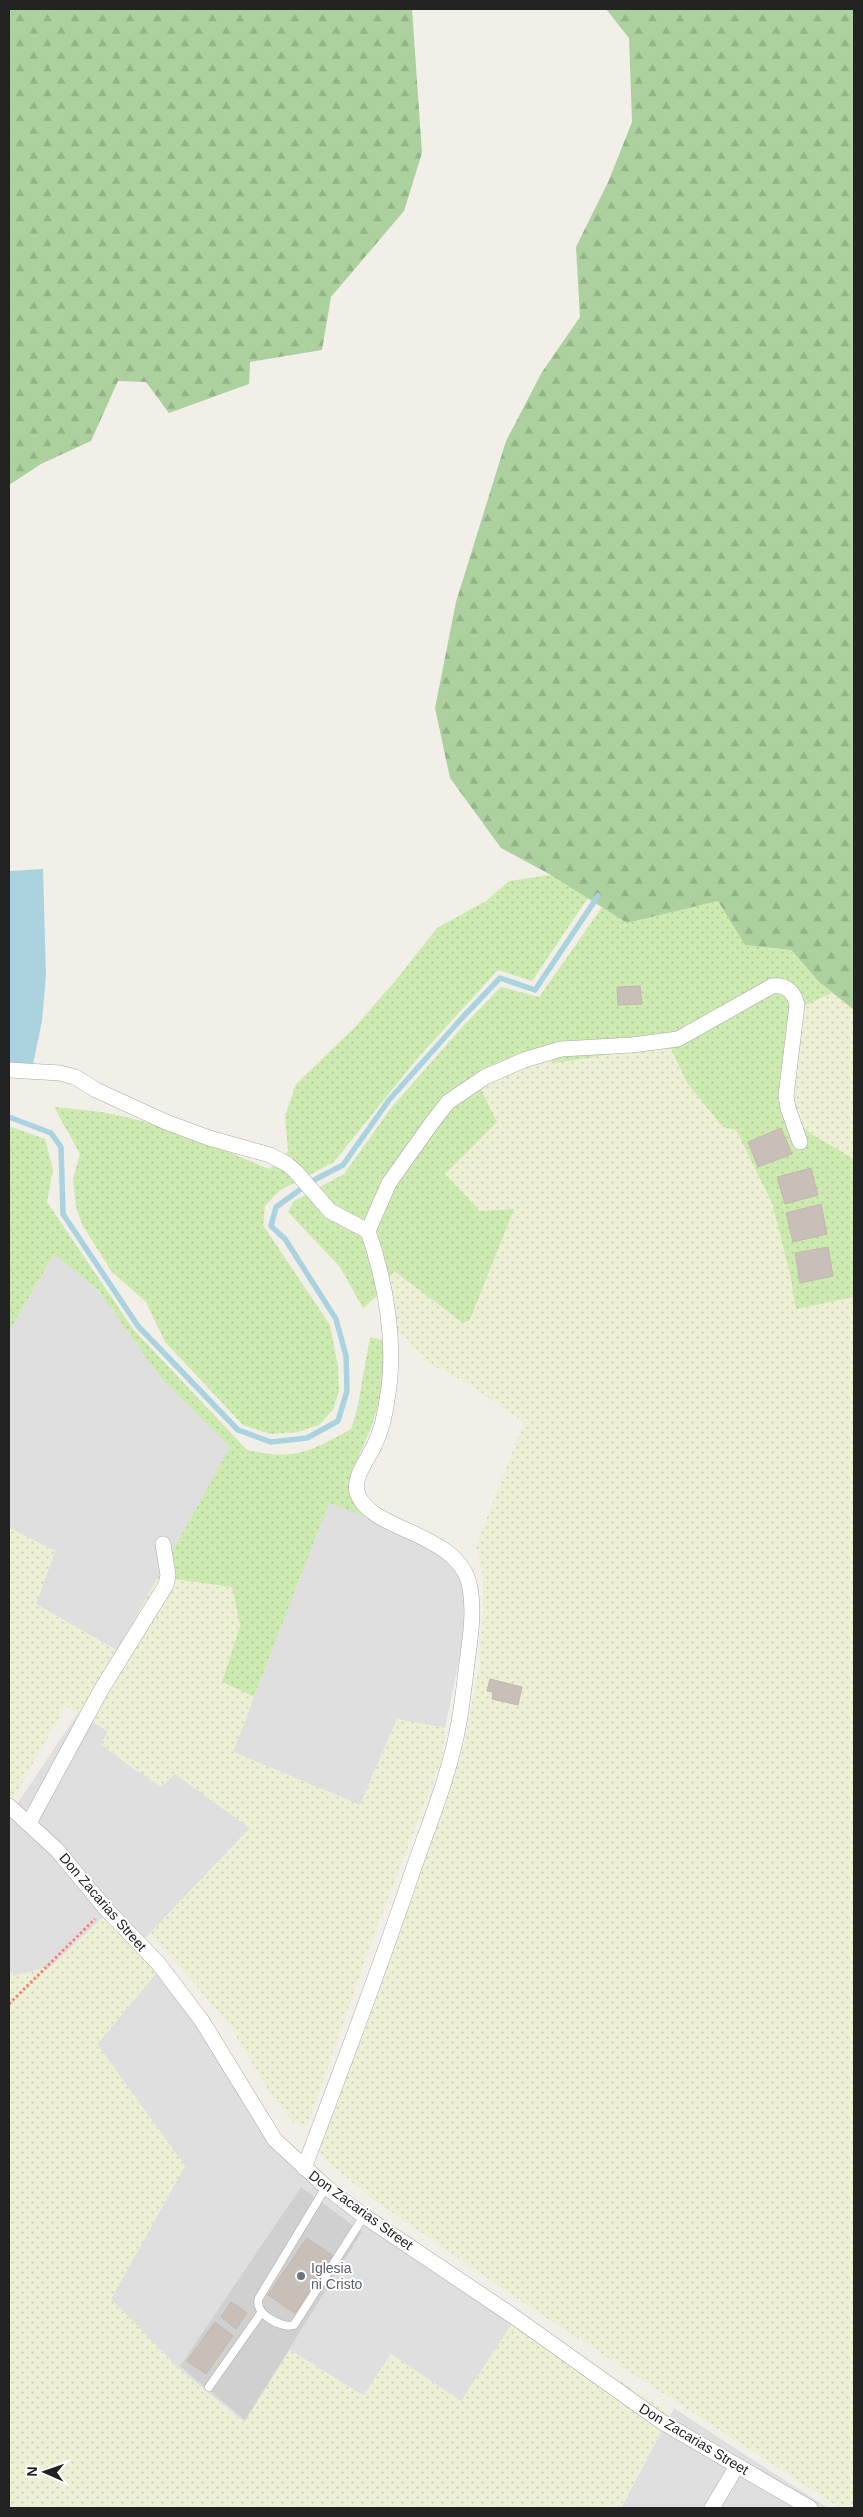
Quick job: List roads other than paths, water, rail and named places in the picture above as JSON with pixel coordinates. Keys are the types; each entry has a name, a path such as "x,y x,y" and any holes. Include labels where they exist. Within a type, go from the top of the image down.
{"street":[{"path":"304,2168 390,1940 446,1774 459,1724 470,1640 470,1589 464,1568 449,1552 386,1520 363,1504 356,1490 358,1479 382,1426 390,1378 390,1348 383,1286 368,1231 389,1183 448,1102 486,1077 524,1060 561,1049 632,1045 678,1039 772,986 780,985 787,988 797,1005 786,1096 788,1108 800,1142"},
{"path":"9,1070 60,1073 75,1078 96,1090 166,1122 209,1138 270,1155 287,1164 296,1172 330,1211 368,1231"},
{"path":"29,1823 101,1690 166,1585 168,1575 163,1544"},
{"name":"Don Zacarias Street","path":"9,1806 29,1823 80,1875 106,1908 186,1998 221,2050 268,2130 304,2168 364,2216 513,2316 662,2422 810,2508"},
{"path":"712,2508 737,2466"}],"lane":[{"path":"326,2187 259,2298 258,2307 261,2313 286,2326 294,2325 364,2216"},
{"path":"209,2386 261,2313"}],"water":[{"path":"43,869 46,976 42,1021 33,1064 9,1062 9,871"}],"waterway":[{"path":"9,1117 51,1133 61,1147 63,1214 138,1326 238,1430 271,1442 307,1438 338,1421 347,1391 346,1356 336,1319 285,1239 271,1226 276,1207 312,1181 343,1165 389,1100 500,978 535,990 598,896"}],"place":[{"name":"Iglesia ni Cristo","path":"301,2276"}]}
